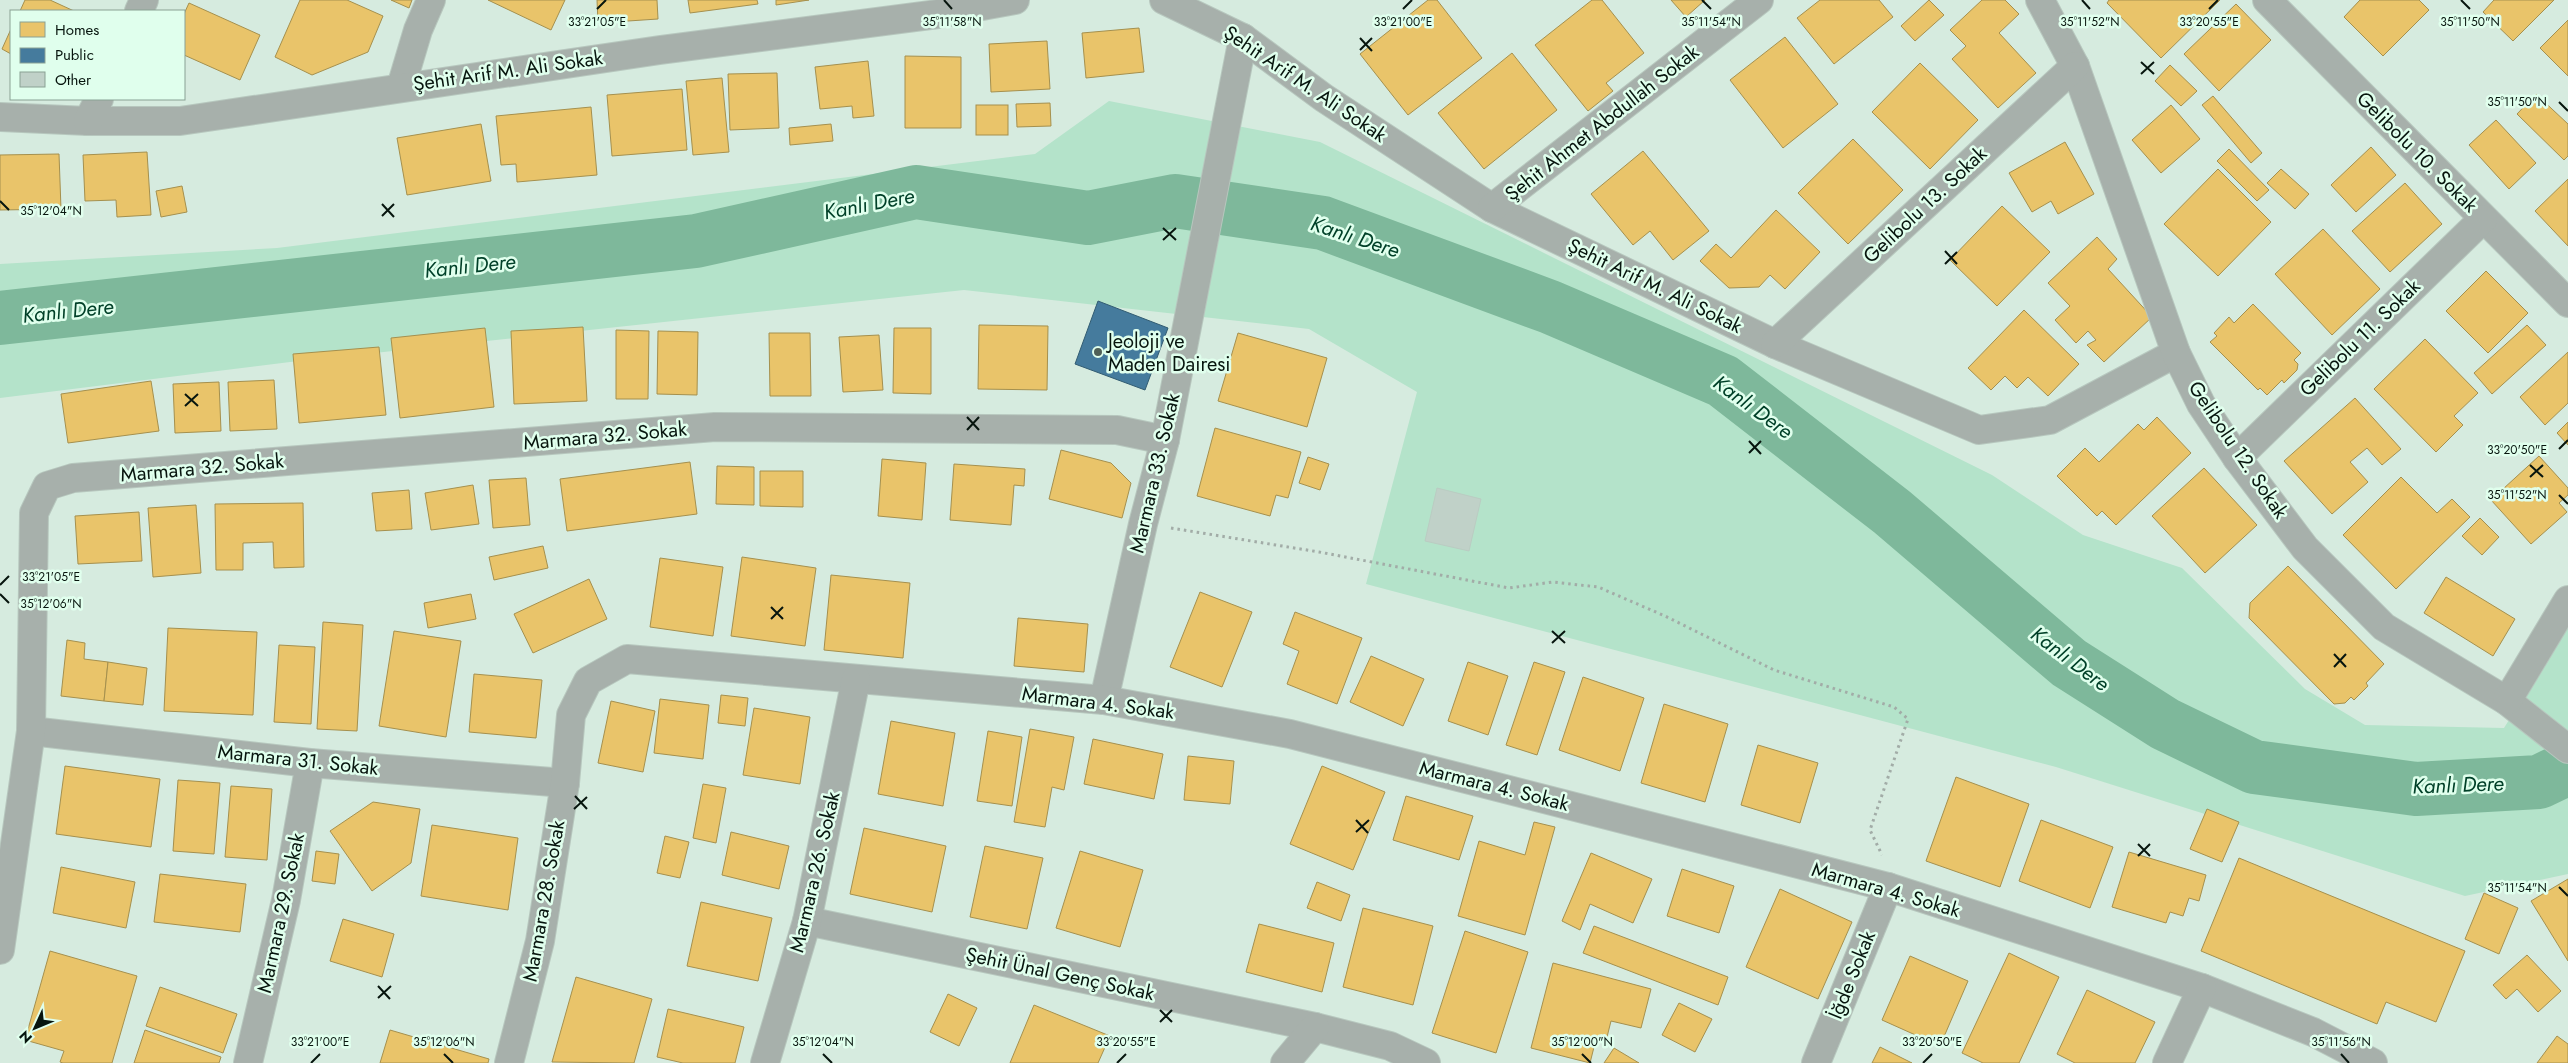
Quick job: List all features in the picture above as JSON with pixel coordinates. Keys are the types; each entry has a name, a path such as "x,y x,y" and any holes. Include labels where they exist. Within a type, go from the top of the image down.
{"street":[{"path":"401,87 418,30 431,0"},
{"name":"Şehit Arif M. Ali Sokak","path":"0,117 93,110 180,121 931,7 1015,0"},
{"name":"Şehit Arif M. Ali Sokak","path":"1164,0 1243,38 1324,98 1492,208 1775,344 1979,430 2050,420 2176,353"},
{"name":"Şehit Ahmet Abdullah Sokak","path":"1492,208 1759,0"},
{"name":"Gelibolu 12. Sokak","path":"2040,0 2075,66 2176,353 2201,404 2237,458 2305,548 2384,627 2507,701 2568,749"},
{"name":"Gelibolu 10. Sokak","path":"2267,0 2568,303"},
{"name":"Marmara 33. Sokak","path":"1104,700 1143,524 1165,440 1223,150 1243,38"},
{"name":"Gelibolu 13. Sokak","path":"1775,344 2075,66"},
{"name":"Gelibolu 11. Sokak","path":"2237,458 2483,219"},
{"name":"Marmara 32. Sokak","path":"31,731 34,513 47,486 73,478 714,427 1117,430 1165,440"},
{"path":"2507,701 2568,600"},
{"name":"Marmara 4. Sokak","path":"588,681 627,660 1104,700 1290,734 1888,888 2202,988 2313,1032 2373,1063"},
{"name":"Marmara 26. Sokak","path":"765,1063 807,921 856,679"},
{"name":"Marmara 28. Sokak","path":"508,1063 540,941 565,783 571,715 588,681"},
{"path":"0,950 31,731"},
{"name":"Marmara 31. Sokak","path":"31,731 310,763 565,783"},
{"name":"Marmara 29. Sokak","path":"248,1063 286,900 310,763"},
{"name":"İğde Sokak","path":"1816,1063 1888,888"},
{"name":"Şehit Ünal Genç Sokak","path":"807,921 1316,1027 1390,1046 1426,1063"},
{"path":"2167,1063 2202,988"},
{"path":"1286,1063 1316,1027"}],"path":[{"path":"1143,524 1319,552 1509,588 1553,582 1598,587 1774,670 1894,707 1908,720 1870,830 1881,849 1888,888"}],"green space":[{"path":"1109,101 1320,142 1992,475 2083,535 2182,568 2305,689 2365,725 2504,728 2568,625 2568,874 2465,896 2056,767 1366,584 1417,392 1309,329 964,290 290,362 0,398 0,264 277,248 1035,154"}],"building: Homes":[{"path":"25,0 50,0 72,10 20,10"},
{"path":"300,0 347,0 383,16 368,52 312,75 275,57"},
{"path":"391,0 412,0 409,8"},
{"path":"488,0 565,0 551,30"},
{"path":"597,0 657,0 658,19 598,23"},
{"path":"688,0 757,0 758,4 690,13"},
{"path":"776,0 809,0 776,5"},
{"path":"1428,0 1437,0 1482,58 1408,115 1360,54"},
{"path":"1592,0 1602,0 1644,53 1606,83 1613,91 1588,111 1535,45"},
{"path":"1671,0 1705,0 1686,17"},
{"path":"1820,0 1879,0 1893,17 1834,64 1797,18"},
{"path":"1929,0 1944,15 1915,41 1901,26"},
{"path":"1982,0 2005,0 2019,14 1999,33 2036,73 1998,108 1952,59 1966,46 1950,30"},
{"path":"2109,0 2220,0 2161,58 2107,3"},
{"path":"2360,0 2419,0 2429,10 2383,56 2344,17"},
{"path":"2494,0 2554,0 2513,41 2483,12"},
{"path":"189,3 260,35 240,80 185,55 185,12"},
{"path":"2236,4 2271,40 2219,91 2184,54"},
{"path":"2568,20 2568,76 2540,48"},
{"path":"1139,28 1144,72 1086,78 1082,33"},
{"path":"10,31 10,53 2,49"},
{"path":"1785,37 1838,104 1783,148 1730,80"},
{"path":"1047,41 1050,89 991,92 989,44"},
{"path":"1512,53 1557,110 1484,169 1438,113"},
{"path":"905,56 961,57 961,128 905,128"},
{"path":"868,61 874,116 853,118 852,106 820,109 815,67"},
{"path":"1920,63 1978,120 1930,169 1872,112"},
{"path":"2170,65 2197,91 2181,106 2155,81"},
{"path":"777,73 779,128 730,130 728,74"},
{"path":"722,78 729,152 693,155 686,81"},
{"path":"682,89 687,150 612,156 607,95"},
{"path":"2536,94 2568,124 2568,156 2564,160 2517,114"},
{"path":"2213,96 2262,153 2251,163 2202,105"},
{"path":"1050,103 1051,126 1017,127 1016,104"},
{"path":"976,105 1008,105 1008,135 976,135"},
{"path":"2171,105 2200,139 2161,173 2132,140"},
{"path":"591,107 597,175 517,182 516,164 501,165 496,116"},
{"path":"2496,120 2536,163 2509,189 2469,145"},
{"path":"481,124 491,181 407,195 397,138"},
{"path":"831,124 833,141 790,145 789,128"},
{"path":"1853,139 1903,190 1848,244 1798,193"},
{"path":"2065,142 2094,194 2058,214 2051,201 2032,212 2009,173"},
{"path":"2371,147 2396,175 2356,212 2331,185"},
{"path":"2229,149 2269,190 2257,201 2217,161"},
{"path":"1643,151 1709,231 1673,260 1650,231 1633,245 1591,194"},
{"path":"147,152 151,215 117,217 116,200 85,201 83,155"},
{"path":"59,154 61,209 0,210 0,155"},
{"path":"2218,169 2271,222 2218,276 2164,224"},
{"path":"2281,169 2309,194 2295,209 2267,183"},
{"path":"2568,179 2568,246 2535,211"},
{"path":"2405,183 2442,224 2390,272 2352,231"},
{"path":"182,186 187,212 161,217 156,191"},
{"path":"2002,206 2050,252 1997,306 1950,260"},
{"path":"1776,210 1820,252 1785,289 1770,275 1759,287 1729,288 1700,261 1716,244 1731,258"},
{"path":"2323,229 2380,289 2332,335 2275,274"},
{"path":"2097,237 2117,259 2108,269 2152,317 2104,362 2087,345 2096,340 2088,331 2076,343 2055,320 2070,306 2048,283"},
{"path":"2486,271 2528,313 2488,353 2446,311"},
{"path":"2253,304 2301,353 2294,360 2298,364 2297,370 2284,383 2282,380 2267,395 2260,388 2258,390 2210,342 2217,336 2214,333 2229,317 2234,323"},
{"path":"2024,310 2079,364 2048,396 2028,377 2017,388 2005,376 1991,390 1968,368"},
{"path":"979,325 1048,326 1047,390 978,389"},
{"path":"2527,325 2546,345 2492,394 2474,373"},
{"path":"583,327 587,401 514,404 511,331"},
{"path":"485,328 494,407 400,418 391,338"},
{"path":"894,328 931,328 931,394 893,393"},
{"path":"616,330 649,331 648,399 616,399"},
{"path":"658,331 698,332 697,395 657,394"},
{"path":"769,333 810,333 811,396 770,396"},
{"path":"1238,333 1327,358 1307,427 1218,401"},
{"path":"879,335 883,390 843,392 839,337"},
{"path":"2425,339 2478,393 2454,416 2463,425 2436,452 2374,389"},
{"path":"379,347 386,415 299,423 293,354"},
{"path":"2568,352 2568,403 2545,425 2520,397"},
{"path":"274,380 277,429 230,431 228,382"},
{"path":"151,381 159,431 68,443 61,394"},
{"path":"219,382 221,431 175,433 173,384"},
{"path":"2355,398 2401,449 2382,465 2367,448 2350,462 2368,482 2332,514 2284,461"},
{"path":"2157,417 2191,453 2116,525 2102,511 2097,516 2057,476 2085,448 2099,462 2138,424 2144,430"},
{"path":"2568,422 2568,445 2557,433"},
{"path":"1215,428 1301,452 1288,498 1276,495 1270,516 1197,496"},
{"path":"1061,450 1111,463 1131,483 1122,518 1049,499"},
{"path":"2539,456 2568,488 2568,495 2559,503 2567,512 2531,544 2491,500"},
{"path":"1308,457 1329,464 1320,490 1299,483"},
{"path":"882,459 926,463 922,520 878,516"},
{"path":"690,462 697,514 567,531 560,479"},
{"path":"954,464 1025,469 1024,486 1014,485 1011,525 950,520"},
{"path":"717,466 754,467 754,505 716,504"},
{"path":"2204,468 2257,525 2205,573 2152,516"},
{"path":"760,471 803,471 803,507 760,506"},
{"path":"2401,477 2437,513 2452,499 2470,517 2396,589 2343,535"},
{"path":"526,478 530,525 493,528 489,480"},
{"path":"473,485 479,524 431,530 425,493"},
{"path":"409,490 412,529 376,531 372,493"},
{"path":"303,503 304,567 274,568 273,542 243,543 243,570 216,570 215,504"},
{"path":"196,505 201,573 153,577 148,508"},
{"path":"139,512 142,561 78,564 75,516"},
{"path":"2480,518 2499,537 2482,555 2462,536"},
{"path":"543,546 548,568 494,580 489,557"},
{"path":"742,557 816,568 805,646 731,636"},
{"path":"660,558 723,567 713,636 650,627"},
{"path":"2288,566 2384,664 2366,683 2368,686 2354,700 2351,697 2345,703 2334,704 2249,618 2250,603"},
{"path":"831,575 910,583 903,658 824,650"},
{"path":"2446,577 2515,619 2493,656 2424,613"},
{"path":"589,579 607,619 533,653 514,614"},
{"path":"1200,592 1252,612 1222,687 1170,667"},
{"path":"471,594 476,619 428,628 424,603"},
{"path":"1295,612 1362,638 1337,704 1287,684 1299,651 1283,644"},
{"path":"1018,618 1088,624 1084,672 1014,666"},
{"path":"323,622 363,625 357,731 317,729"},
{"path":"168,628 257,632 253,715 164,711"},
{"path":"394,631 461,641 446,737 379,726"},
{"path":"67,640 85,643 84,659 108,662 104,701 61,696"},
{"path":"279,645 315,647 311,724 274,722"},
{"path":"1371,656 1424,679 1403,726 1350,702"},
{"path":"108,662 147,668 143,705 104,701"},
{"path":"1468,662 1508,676 1488,735 1448,721"},
{"path":"1534,662 1565,672 1537,755 1506,745"},
{"path":"474,674 542,680 536,738 469,732"},
{"path":"1583,677 1644,698 1620,771 1559,750"},
{"path":"721,695 748,698 745,726 718,723"},
{"path":"660,699 709,705 703,759 654,753"},
{"path":"611,701 655,711 643,772 598,763"},
{"path":"1664,704 1728,724 1705,802 1641,783"},
{"path":"754,708 810,717 800,784 743,775"},
{"path":"891,721 955,733 943,806 878,794"},
{"path":"1030,729 1074,737 1064,790 1052,787 1045,827 1014,822"},
{"path":"988,731 1022,737 1012,806 977,801"},
{"path":"1093,739 1163,754 1154,799 1084,784"},
{"path":"1758,745 1818,763 1800,823 1741,805"},
{"path":"1188,756 1234,761 1230,804 1184,800"},
{"path":"65,766 160,779 151,847 56,834"},
{"path":"1322,766 1385,792 1353,870 1290,844"},
{"path":"1956,777 2029,804 2000,887 1926,861"},
{"path":"178,780 220,783 214,854 173,851"},
{"path":"703,784 726,788 716,843 693,838"},
{"path":"231,786 272,789 267,860 225,857"},
{"path":"1406,796 1473,816 1459,860 1393,840"},
{"path":"373,802 420,809 411,863 372,891 330,831"},
{"path":"2207,809 2239,822 2222,862 2190,849"},
{"path":"2041,820 2113,847 2090,908 2019,881"},
{"path":"1534,822 1555,827 1525,935 1458,916 1479,841 1525,855"},
{"path":"432,825 518,838 508,910 421,896"},
{"path":"864,828 946,846 932,912 850,894"},
{"path":"731,832 789,846 779,889 722,875"},
{"path":"665,836 689,842 680,878 657,873"},
{"path":"985,846 1043,858 1027,929 970,917"},
{"path":"316,851 339,854 335,884 312,881"},
{"path":"1080,851 1143,870 1120,947 1056,928"},
{"path":"2129,852 2206,875 2199,901 2189,898 2183,916 2170,912 2166,923 2112,907"},
{"path":"1591,853 1652,879 1633,923 1590,904 1580,930 1562,921"},
{"path":"2239,858 2465,951 2436,1022 2386,1002 2377,1024 2201,951"},
{"path":"61,867 135,882 126,928 53,913"},
{"path":"1682,869 1734,886 1719,933 1667,916"},
{"path":"160,874 246,884 240,932 154,922"},
{"path":"2568,879 2568,961 2531,901"},
{"path":"1317,882 1350,895 1341,921 1307,908"},
{"path":"1780,889 1852,922 1818,999 1746,967"},
{"path":"2484,893 2518,908 2499,954 2465,939"},
{"path":"701,902 772,918 758,981 687,966"},
{"path":"1363,908 1433,926 1413,1005 1343,987"},
{"path":"343,919 394,934 382,977 330,961"},
{"path":"1259,924 1334,943 1322,992 1246,972"},
{"path":"1594,926 1728,977 1718,1005 1583,953"},
{"path":"1465,931 1528,952 1496,1053 1432,1033"},
{"path":"50,951 137,976 112,1063 63,1063 60,1062 64,1051 25,1040"},
{"path":"2009,953 2059,977 2019,1063 1983,1063 1962,1053"},
{"path":"2527,955 2561,991 2538,1012 2517,989 2506,999 2493,985"},
{"path":"1910,956 1968,981 1940,1046 1882,1020"},
{"path":"1553,963 1651,989 1641,1028 1611,1021 1606,1041 1596,1039 1590,1063 1531,1048"},
{"path":"576,977 652,999 634,1063 552,1062"},
{"path":"160,987 237,1014 223,1053 146,1026"},
{"path":"2087,990 2155,1022 2135,1063 2075,1063 2057,1054"},
{"path":"948,994 977,1008 959,1046 930,1032"},
{"path":"1679,1003 1712,1019 1695,1052 1662,1035"},
{"path":"1034,1005 1110,1036 1098,1063 1010,1063"},
{"path":"668,1009 744,1027 735,1063 683,1063 657,1057"},
{"path":"145,1030 221,1057 219,1063 134,1063"},
{"path":"390,1030 489,1059 488,1063 380,1063"},
{"path":"2557,1036 2568,1044 2568,1063 2537,1063"},
{"path":"1880,1047 1912,1063 1872,1063"},
{"path":"1614,1048 1639,1063 1604,1063"}],"building: Public":[{"path":"1098,301 1168,328 1145,390 1075,364"}],"building: Other":[{"path":"1437,488 1481,499 1469,551 1425,541"}],"waterway":[{"name":"Kanlı Dere","path":"0,318 696,241 916,192 1088,218 1175,201 1323,223 1550,307 1723,381 1892,512 2069,663 2165,724 2254,767 2416,789 2539,782 2568,768"}],"place":[{"name":"Jeoloji ve Maden Dairesi","path":"1098,352"}]}
